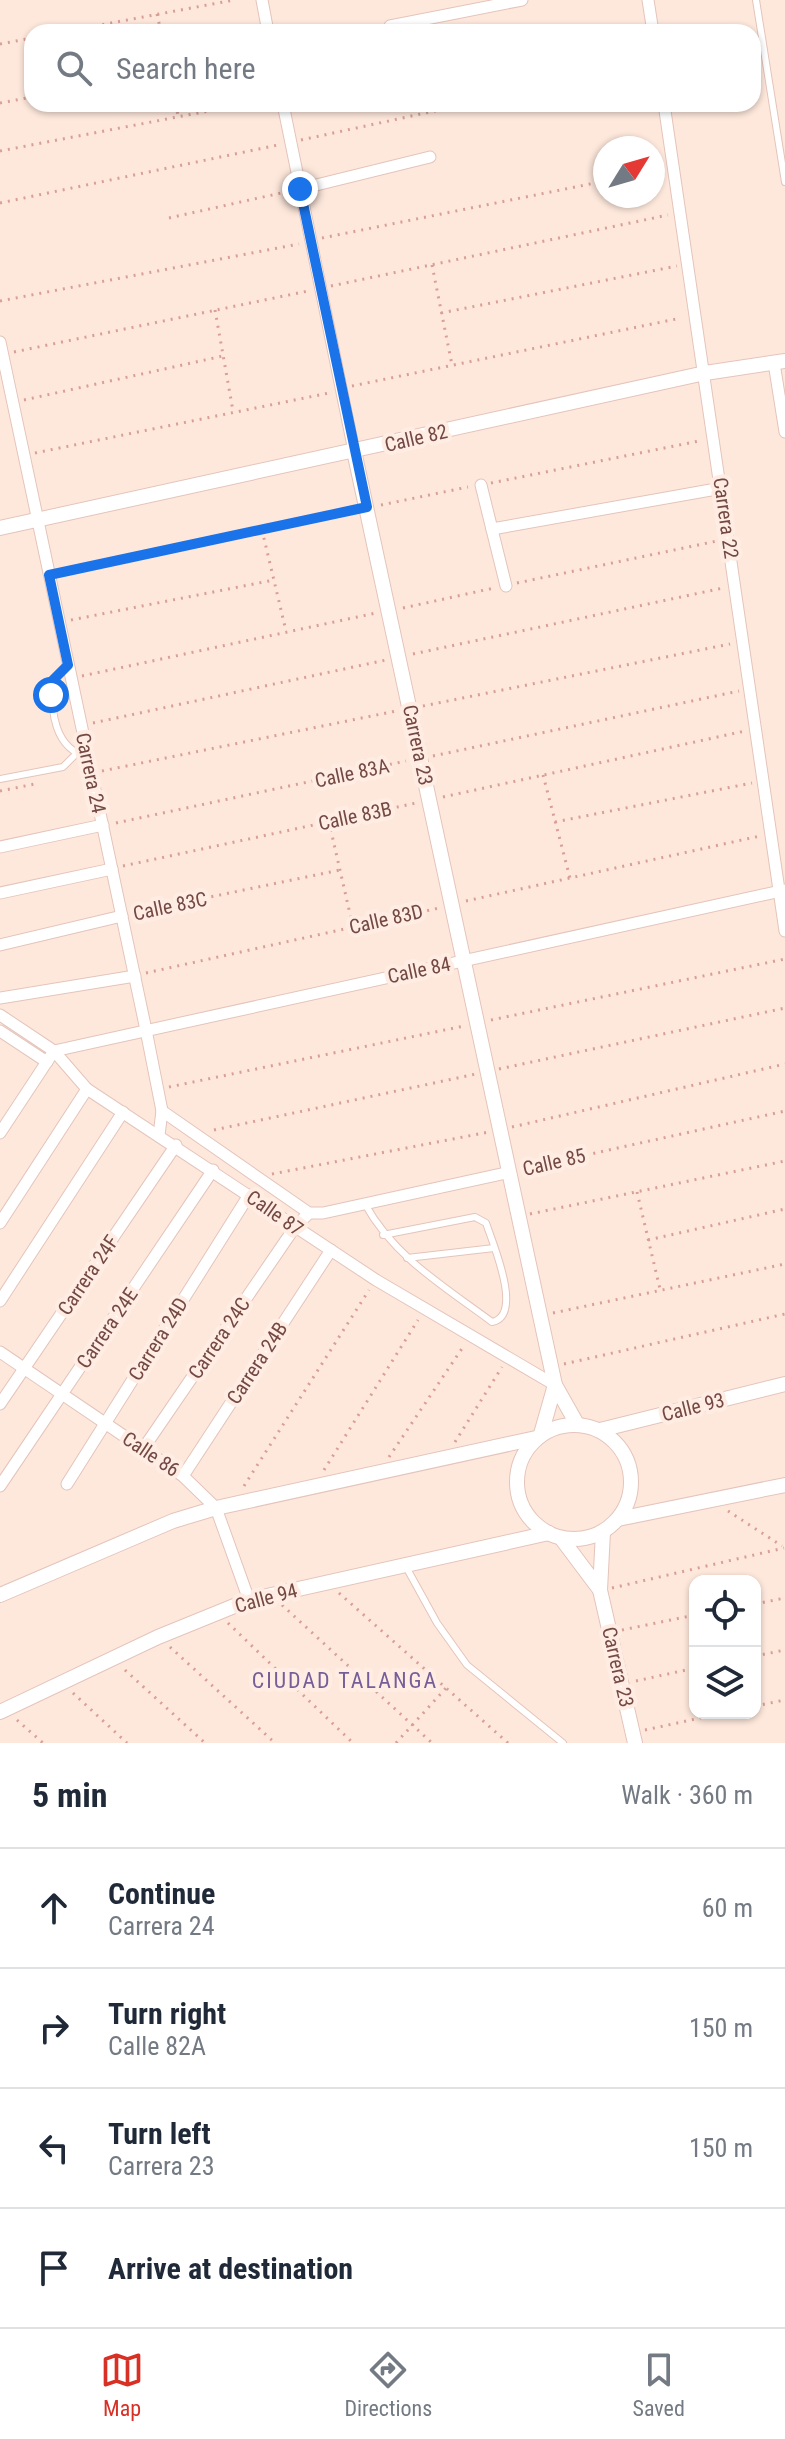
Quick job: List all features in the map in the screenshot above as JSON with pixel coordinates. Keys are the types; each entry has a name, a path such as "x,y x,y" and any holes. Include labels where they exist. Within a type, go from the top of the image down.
{"street":[{"path":"262,0 266,24"},
{"path":"400,24 522,0"},
{"path":"648,0 651,24"},
{"name":"Carrera 23","path":"285,112 354,451 555,1385 577,1424"},
{"name":"Carrera 22","path":"665,112 763,781 782,891 785,931"},
{"path":"300,189 430,157"},
{"name":"Carrera 24","path":"1,348 81,725 82,756 91,773 103,825 158,1089 162,1111 159,1135"},
{"path":"780,362 785,432"},
{"name":"Calle 82","path":"0,528 705,373 780,362"},
{"path":"481,485 506,586"},
{"path":"492,529 722,488"},
{"path":"0,847 103,825"},
{"path":"0,893 112,869"},
{"name":"Calle 84","path":"50,1056 146,1030 782,891"},
{"name":"Calle 83C","path":"0,945 122,916"},
{"path":"0,998 135,976"},
{"path":"0,1133 50,1056 1,1033 5,1018"},
{"name":"Calle 87","path":"5,1018 87,1089 376,1280 555,1385"},
{"path":"0,1223 87,1089"},
{"path":"162,1111 309,1213"},
{"path":"0,1301 123,1112"},
{"name":"Carrera 24F","path":"0,1404 176,1145"},
{"name":"Carrera 24E","path":"0,1486 213,1170"},
{"name":"Calle 85","path":"309,1213 323,1213 510,1172"},
{"name":"Carrera 24D","path":"67,1484 249,1195"},
{"name":"Carrera 24C","path":"143,1449 295,1227 309,1213"},
{"name":"Carrera 24B","path":"183,1476 331,1250"},
{"name":"Calle 86","path":"0,1352 183,1476 216,1508 249,1600"},
{"name":"Calle 93","path":"600,1430 785,1384"},
{"name":"Carrera 23","path":"538,1436 555,1385"},
{"path":"0,1595 173,1521 216,1508 538,1436 558,1426 577,1424 600,1430 616,1443 630,1470 629,1501 618,1519 603,1532 590,1537 555,1536 533,1522 523,1507 517,1489 518,1470 524,1453 538,1436"},
{"path":"618,1519 785,1485"},
{"name":"Carrera 23","path":"603,1532 600,1590 634,1738"},
{"name":"Carrera 23","path":"555,1536 600,1590"},
{"name":"Calle 94","path":"3,1710 158,1637 249,1600 555,1536"}],"lane":[{"path":"756,0 760,24"},
{"path":"761,31 785,182"},
{"path":"68,665 52,681 51,695 59,735 66,747 82,756"},
{"path":"0,779 63,767 82,756"},
{"path":"365,1204 383,1235 407,1258 492,1322 505,1313 508,1299 486,1223 475,1217 383,1235"},
{"path":"407,1258 494,1248"},
{"path":"405,1565 437,1623 467,1665 563,1743"}],"path":[{"path":"105,24 234,0"},
{"path":"157,14 159,24"},
{"path":"0,44 24,40"},
{"path":"0,103 24,98"},
{"path":"177,112 178,116"},
{"path":"0,151 200,112"},
{"path":"0,203 431,112"},
{"path":"333,236 593,183"},
{"path":"169,218 300,189"},
{"path":"337,284 681,213"},
{"path":"0,301 311,241"},
{"path":"441,313 688,263"},
{"path":"432,265 452,365"},
{"path":"1,348 301,292"},
{"path":"215,310 233,411"},
{"path":"356,385 696,314"},
{"path":"13,402 223,356"},
{"path":"24,455 342,390"},
{"path":"49,575 367,507 714,438"},
{"path":"262,530 286,633"},
{"path":"71,678 729,538"},
{"path":"59,622 274,580"},
{"path":"81,725 735,585"},
{"path":"91,773 744,642"},
{"name":"Calle 83A","path":"103,825 750,688"},
{"name":"Calle 83B","path":"112,869 756,729"},
{"path":"543,775 570,878"},
{"path":"555,822 763,781"},
{"path":"329,822 353,927"},
{"name":"Calle 83D","path":"135,976 771,834"},
{"name":"Calle 83C","path":"122,916 340,870"},
{"path":"158,1089 785,959"},
{"path":"257,1177 501,1130 785,1064"},
{"name":"Calle 85","path":"510,1172 785,1111"},
{"path":"520,1216 785,1161"},
{"path":"637,1192 661,1290"},
{"path":"648,1240 785,1209"},
{"path":"541,1315 785,1264"},
{"path":"233,1503 376,1280"},
{"path":"314,1487 424,1310"},
{"path":"552,1367 785,1314"},
{"path":"380,1470 472,1334"},
{"path":"447,1456 508,1358"},
{"path":"710,1500 784,1548"},
{"path":"600,1590 784,1548"},
{"path":"327,1582 508,1743"},
{"path":"271,1595 432,1743"},
{"path":"761,1603 785,1598"},
{"path":"217,1612 353,1743"},
{"path":"611,1633 689,1616"},
{"path":"158,1637 275,1743"},
{"path":"761,1655 785,1650"},
{"path":"113,1659 205,1743"},
{"path":"622,1683 689,1669"},
{"path":"61,1682 127,1743"},
{"path":"396,1743 446,1688"},
{"path":"761,1705 785,1700"},
{"path":"3,1710 43,1743"},
{"path":"634,1738 702,1719"}],"district":[{"name":"CIUDAD TALANGA","path":"345,1680"}],"route":[{"path":"51,695 52,681 68,665 49,575 367,507 300,189"}]}
